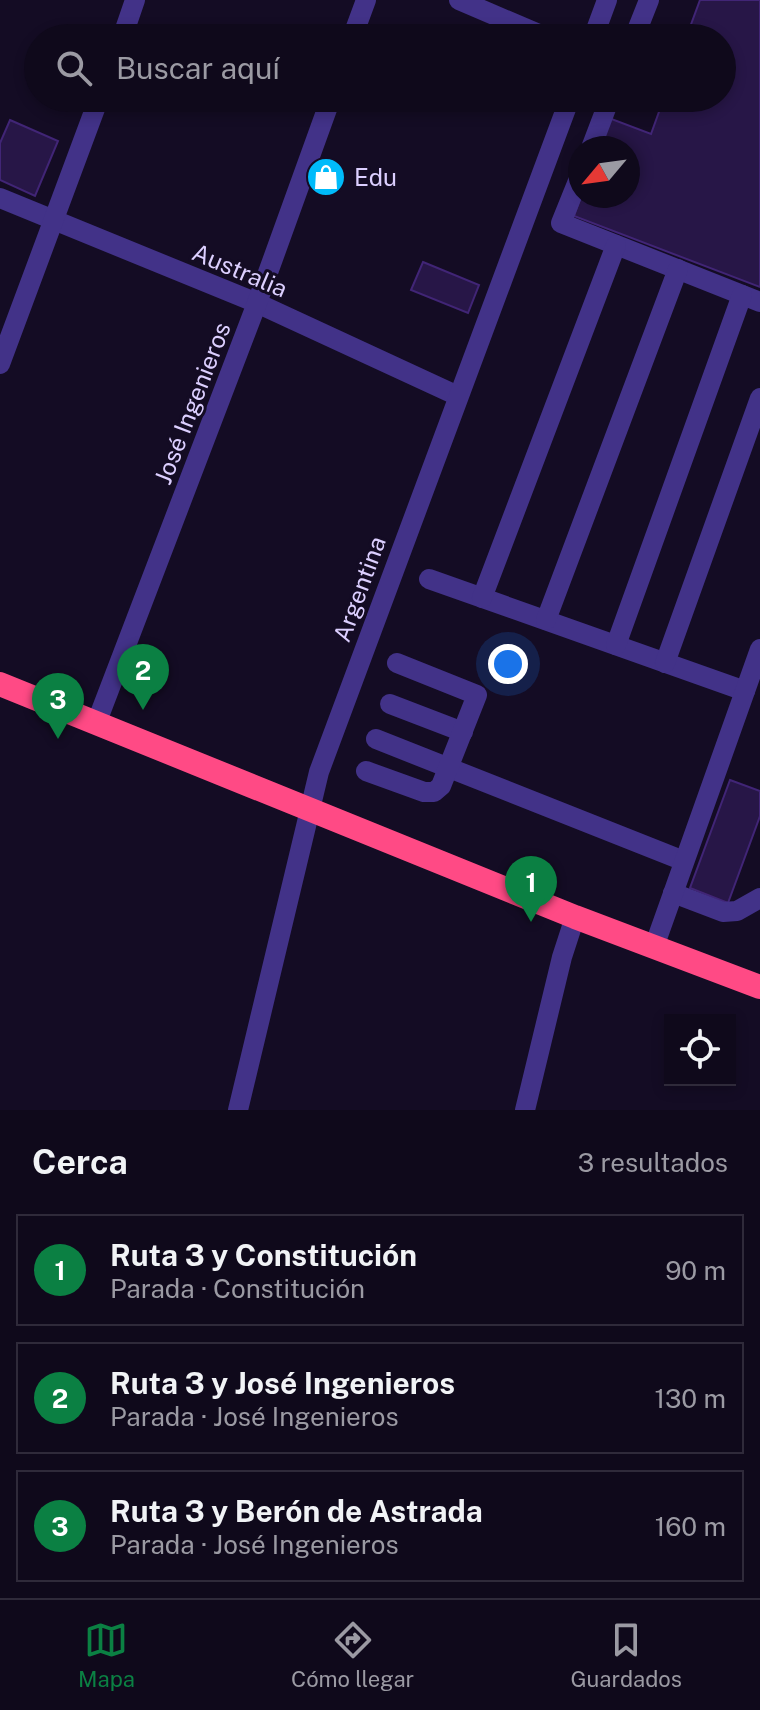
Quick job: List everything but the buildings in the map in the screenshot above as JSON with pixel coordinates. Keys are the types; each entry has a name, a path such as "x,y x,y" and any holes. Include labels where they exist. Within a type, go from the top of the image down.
{"highway":[{"path":"0,684 575,917 760,987"}],"street":[{"path":"127,24 135,0"},
{"path":"357,24 366,0"},
{"path":"459,0 515,24"},
{"path":"598,24 607,0"},
{"path":"640,24 649,0"},
{"path":"0,364 94,112"},
{"name":"José Ingenieros","path":"96,724 257,303 326,112"},
{"name":"Argentina","path":"238,1110 319,772 565,112"},
{"path":"596,136 605,112"},
{"name":"Australia","path":"0,198 257,303 458,396"},
{"path":"568,206 561,223 751,298 616,645"},
{"path":"482,598 616,245"},
{"path":"546,620 678,269"},
{"path":"665,663 760,398"},
{"path":"429,579 745,691"},
{"path":"654,947 760,649"},
{"path":"366,771 424,792 434,792 441,786 477,695 397,663"},
{"path":"390,704 463,732"},
{"path":"376,739 684,861"},
{"path":"673,893 723,912 737,911 760,898"},
{"path":"525,1110 562,957 575,917"}],"place":[{"name":"Edu","path":"326,177"},
{"name":"Ruta 3 y José Ingenieros","path":"143,710"},
{"name":"Ruta 3 y Berón de Astrada","path":"58,739"},
{"name":"Ruta 3 y Constitución","path":"531,922"}]}
